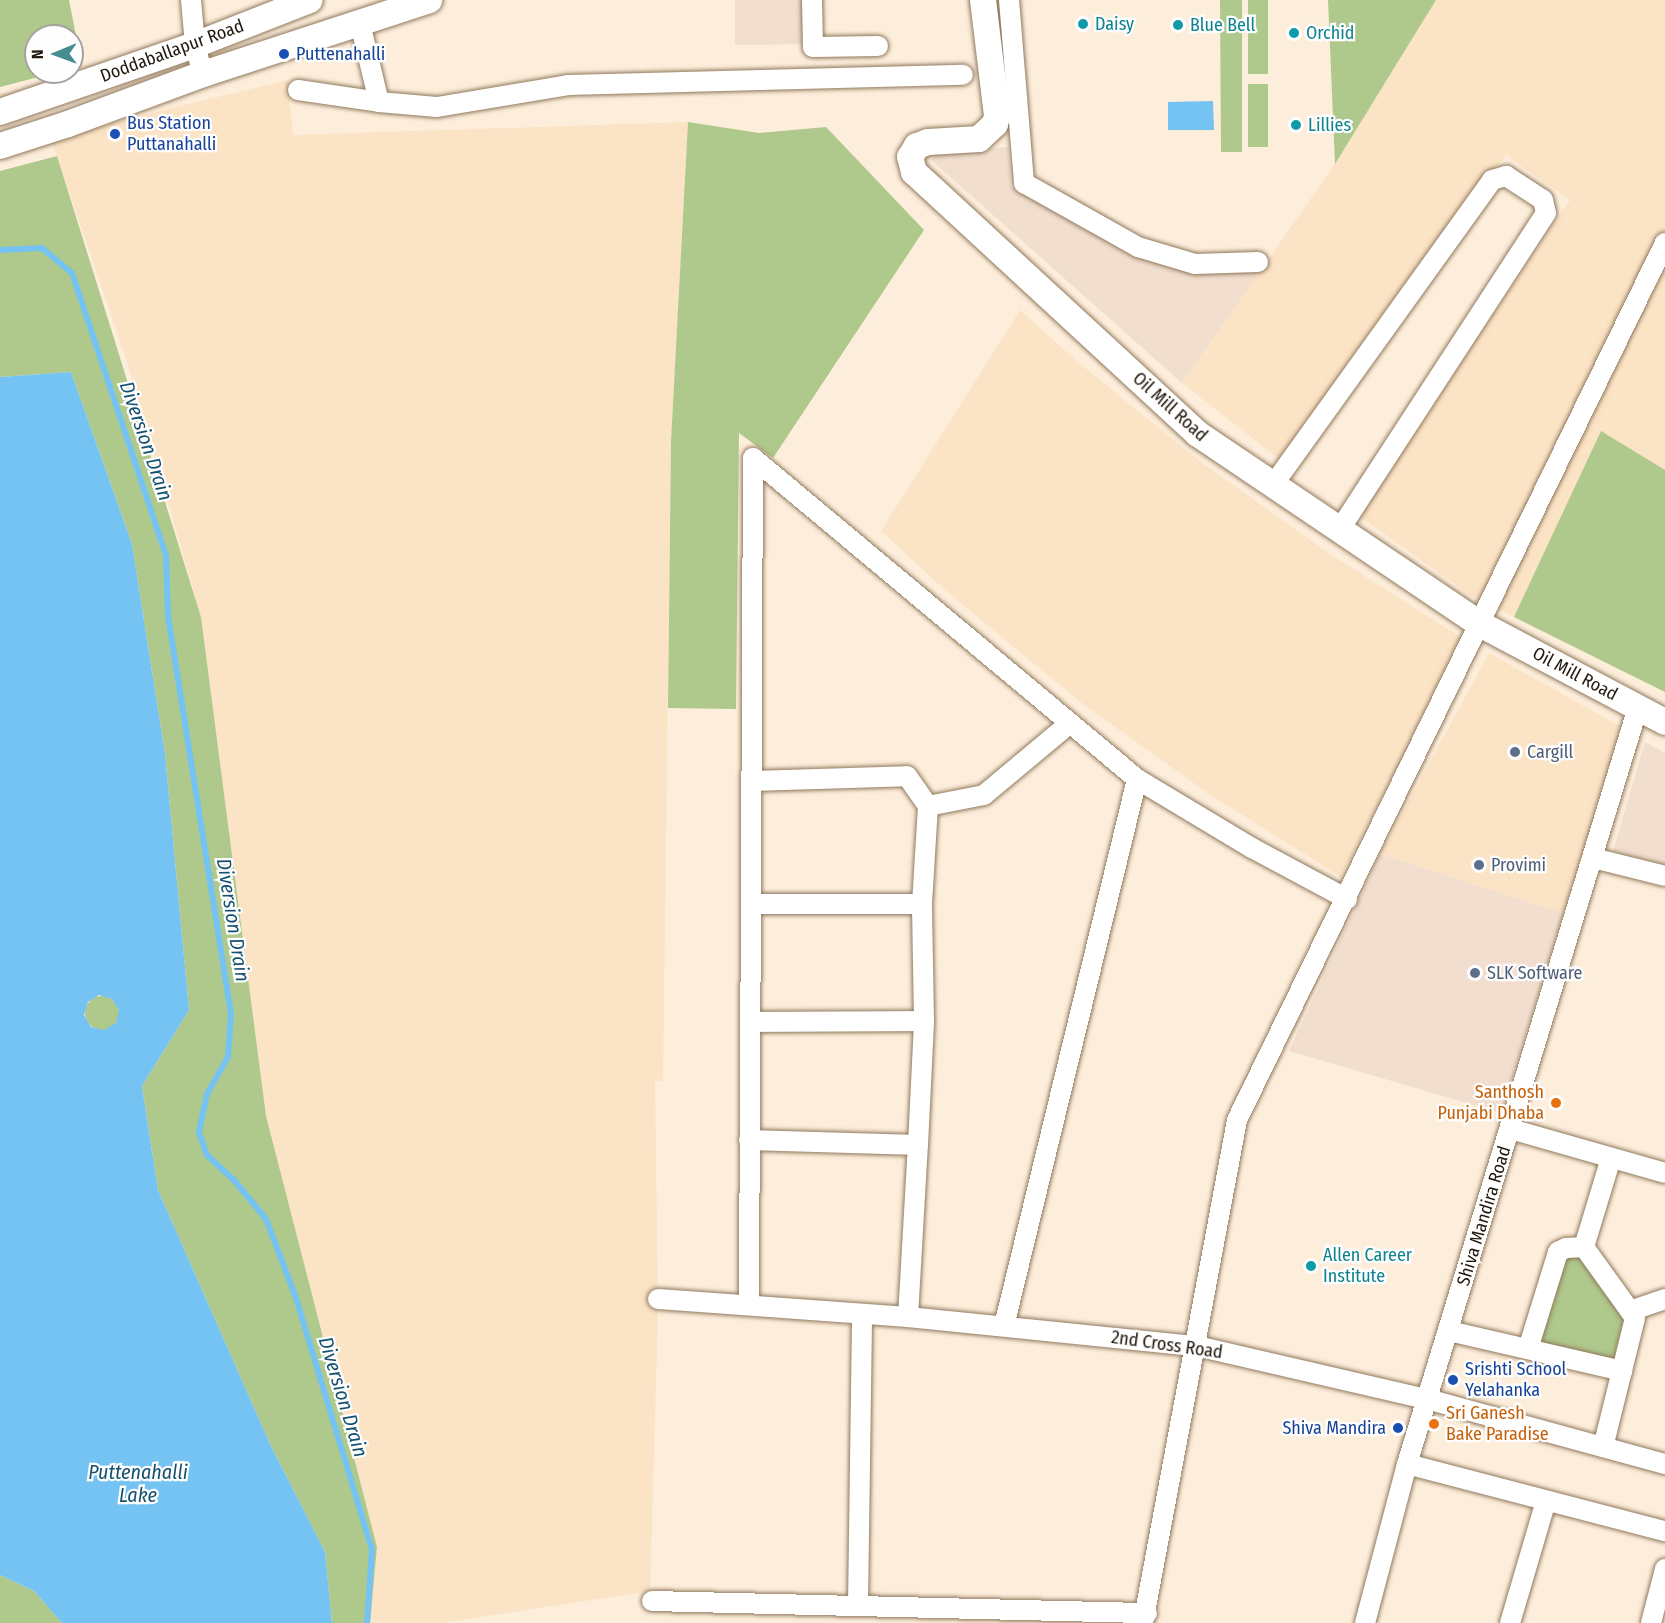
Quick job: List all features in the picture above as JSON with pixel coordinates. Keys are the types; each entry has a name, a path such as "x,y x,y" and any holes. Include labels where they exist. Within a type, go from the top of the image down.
{"main road":[{"name":"Doddaballapur Road","path":"0,112 195,45 310,0"},
{"name":"Doddaballapur Road","path":"0,146 69,124 203,74 429,0"},
{"path":"983,0 1007,119"},
{"name":"Oil Mill Road","path":"1007,119 979,139 928,142 917,146 910,157 914,172 1198,434 1480,624 1665,722"}],"street":[{"path":"191,0 195,45 203,74"},
{"path":"812,0 813,47 878,46"},
{"path":"1009,0 1007,119 1024,183 1138,247 1195,264 1258,262"},
{"path":"360,22 379,102"},
{"path":"298,90 379,102 437,107 568,85 963,75"},
{"path":"1273,485 1492,180 1506,176 1543,200 1546,213 1339,530"},
{"path":"652,1601 858,1606 1145,1618 1237,1120 1347,899 1665,243"},
{"path":"749,1304 753,458 1137,779 1252,848 1347,899"},
{"name":"Shiva Mandira Road","path":"1365,1623 1407,1464 1638,707"},
{"path":"928,806 984,795 1070,723"},
{"path":"752,781 907,776 928,806 922,904 924,1021 908,1317"},
{"path":"1004,1326 1137,779"},
{"path":"1593,858 1665,876"},
{"path":"751,904 922,904"},
{"path":"751,1022 924,1021"},
{"path":"1511,1129 1665,1173"},
{"path":"749,1140 918,1145"},
{"path":"1584,1247 1611,1158"},
{"path":"1584,1247 1635,1318 1603,1447"},
{"path":"1528,1349 1558,1252 1566,1248 1584,1247"},
{"name":"2nd Cross Road","path":"658,1299 908,1317 1196,1346 1427,1399 1665,1464"},
{"path":"1630,1311 1665,1299"},
{"path":"858,1606 862,1314"},
{"path":"1449,1331 1622,1371"},
{"path":"1407,1464 1665,1531"},
{"path":"1512,1623 1546,1501"},
{"path":"1651,1623 1665,1569"}],"shaded area":[{"path":"735,0 807,0 809,44 735,45"},
{"path":"1436,0 1665,0 1665,692 1470,595 1359,516 1570,200 1506,155 1279,459 1182,383 1335,164"},
{"path":"288,80 293,135 688,122 671,441 663,1081 655,1082 658,1311 650,1591 442,1623 370,1623 377,1547 266,1116 201,617 129,368 52,142 119,121"},
{"path":"1008,147 1011,187 1142,259 1192,273 1261,271 1182,383 931,160 939,152"},
{"path":"1020,310 1079,363 1202,463 1330,554 1462,638 1341,877 1209,794 1083,704 946,591 881,531"},
{"path":"1489,653 1625,729 1563,913 1380,854"},
{"path":"1645,742 1665,753 1665,865 1613,851"},
{"path":"1380,854 1563,913 1501,1113 1289,1051"}],"green space":[{"path":"0,0 69,0 74,24 24,24 24,81 0,87"},
{"path":"1220,0 1242,0 1242,152 1221,152"},
{"path":"1248,0 1268,0 1268,74 1248,74"},
{"path":"1328,0 1436,0 1335,164"},
{"path":"1248,84 1268,84 1268,147 1248,147"},
{"path":"688,122 759,133 826,127 924,230 773,458 739,433 736,709 668,708 671,441"},
{"path":"57,156 201,617 266,1116 377,1547 370,1623 332,1623 325,1552 270,1444 158,1190 142,1086 189,1010 165,754 132,544 71,372 0,377 0,171"},
{"path":"1601,431 1665,470 1665,692 1514,617"},
{"path":"102,996 114,1001 119,1013 114,1025 102,1030 90,1025 85,1013 90,1001"},
{"path":"1584,1255 1624,1317 1613,1363 1539,1343 1563,1258"},
{"path":"0,1575 34,1591 62,1623 0,1623"}],"water":[{"path":"1213,101 1214,130 1168,130 1168,102"},
{"name":"Puttenahalli Lake","path":"71,372 132,544 165,754 189,1010 142,1086 158,1190 270,1444 325,1552 332,1623 62,1623 34,1591 0,1575 0,377","holes":["99,995 112,999 119,1010 116,1023 104,1030 91,1027 84,1015 88,1002"]}],"waterway":[{"name":"Diversion Drain","path":"0,250 42,248 72,273 166,555 168,616 231,1014 228,1057 207,1094 199,1132 207,1155 234,1180 266,1219 296,1298 372,1550 367,1623"}],"place":[{"name":"Daisy","path":"1083,24"},
{"name":"Blue Bell","path":"1178,25"},
{"name":"Orchid","path":"1294,33"},
{"name":"Puttenahalli","path":"284,54"},
{"name":"Lillies","path":"1296,125"},
{"name":"Bus Station Puttanahalli","path":"115,134"},
{"name":"Cargill","path":"1515,752"},
{"name":"Provimi","path":"1479,865"},
{"name":"SLK Software","path":"1475,973"},
{"name":"Santhosh Punjabi Dhaba","path":"1556,1103"},
{"name":"Allen Career Institute","path":"1311,1266"},
{"name":"Srishti School Yelahanka","path":"1453,1380"},
{"name":"Sri Ganesh Bake Paradise","path":"1434,1424"},
{"name":"Shiva Mandira","path":"1398,1428"}]}
